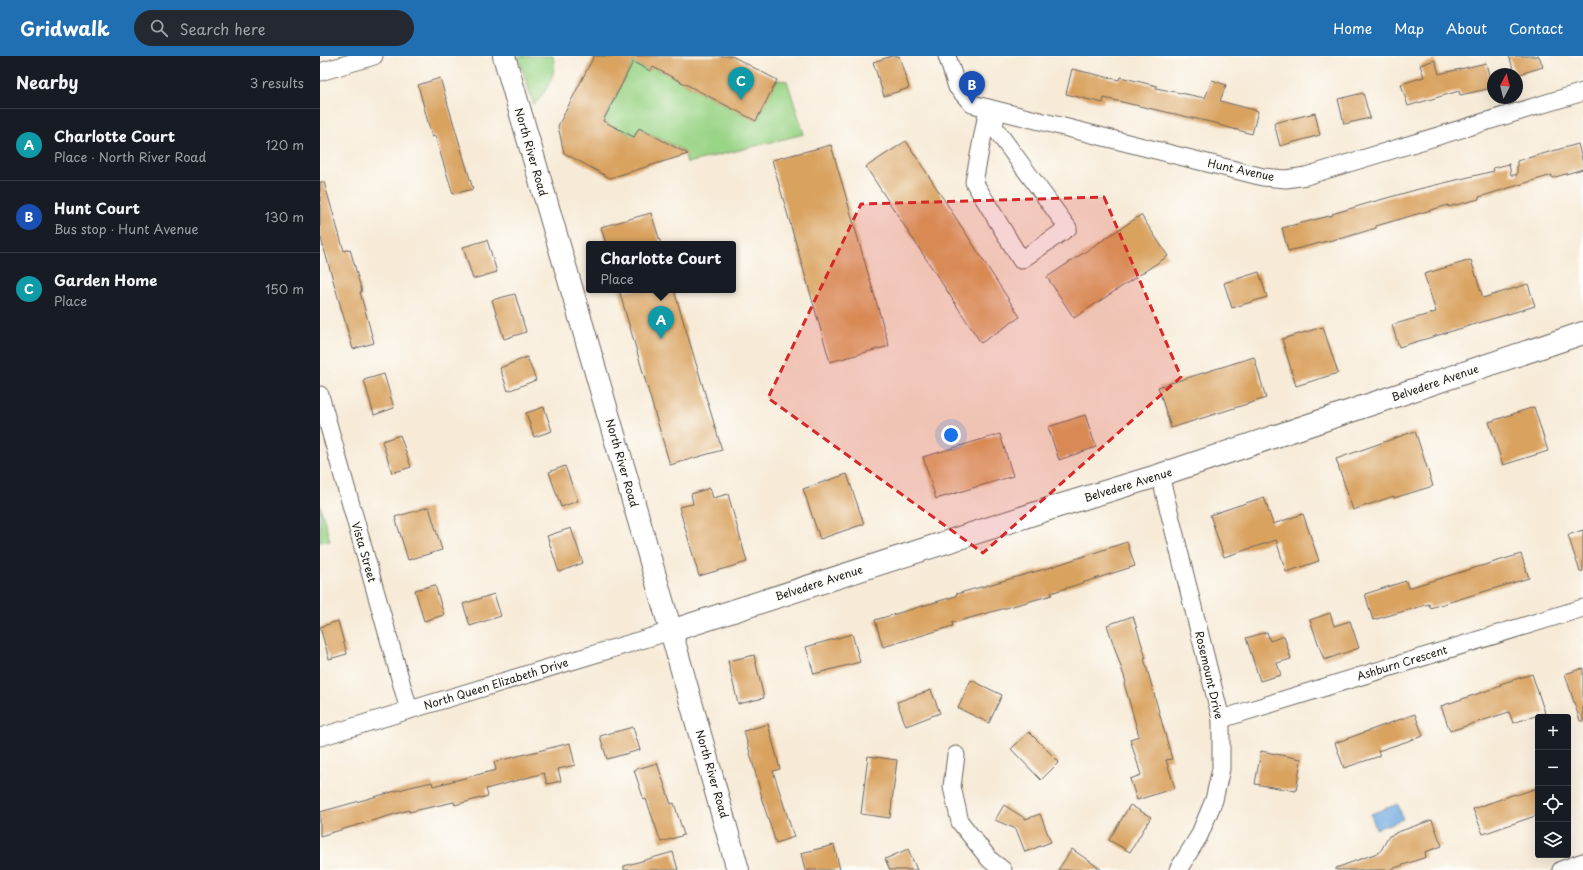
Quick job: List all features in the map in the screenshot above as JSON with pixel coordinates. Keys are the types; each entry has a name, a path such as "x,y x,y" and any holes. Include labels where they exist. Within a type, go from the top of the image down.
{"main road":[{"name":"North River Road","path":"504,56 671,631 738,870"},
{"name":"Belvedere Avenue","path":"671,631 1055,507 1160,475 1583,333"}],"street":[{"path":"320,72 374,56"},
{"name":"Hunt Avenue","path":"947,56 957,87 972,104 1263,177 1286,179 1306,176 1583,92"},
{"path":"992,110 994,127 1068,228 1021,260 974,182 992,110"},
{"name":"Vista Street","path":"320,395 409,710"},
{"name":"Rosemount Drive","path":"1160,475 1221,719 1221,769 1214,800 1199,836 1178,870"},
{"name":"Ashburn Crescent","path":"1221,719 1583,608"},
{"name":"North Queen Elizabeth Drive","path":"320,737 671,631"},
{"path":"956,755 952,787 960,822 990,860 1003,870"},
{"path":"1561,870 1583,862"}],"highlighted area":[{"path":"1104,197 1181,377 983,553 768,398 861,204"}],"green space":[{"path":"518,56 553,56 554,70 550,83 534,105"},
{"path":"633,62 650,71 653,67 756,121 777,80 787,81 804,134 687,163 684,151 639,128 634,137 603,121"},
{"path":"320,505 330,541 320,542"}],"water":[{"path":"1398,804 1403,819 1376,829 1371,814"}],"building":[{"path":"594,56 732,56 777,80 756,121 653,67 650,71 633,62 603,121 634,137 639,128 688,154 610,178 564,153 558,126"},
{"path":"892,56 899,56 909,88 884,96 873,62"},
{"path":"1509,56 1539,56 1543,67 1523,73 1523,68 1513,68"},
{"path":"1435,60 1439,74 1486,63 1487,89 1460,95 1459,91 1408,106 1401,84 1424,77 1420,65"},
{"path":"1072,69 1119,80 1120,77 1157,86 1156,88 1205,98 1212,80 1226,85 1220,101 1258,111 1252,134 1219,124 1104,98 1103,103 1066,94"},
{"path":"440,78 473,189 453,194 435,136 432,137 418,85"},
{"path":"1363,93 1370,118 1344,124 1338,99"},
{"path":"1315,113 1320,135 1280,146 1274,123"},
{"path":"906,141 1020,317 981,343 866,167"},
{"path":"1578,144 1583,169 1552,178 1552,175 1479,197 1479,199 1448,207 1448,205 1376,226 1376,228 1340,239 1288,251 1282,228 1333,215 1332,214 1419,189 1494,171 1493,168 1509,164 1511,175 1517,175 1517,161"},
{"path":"831,145 889,346 830,362 772,160"},
{"path":"320,182 324,182 344,251 350,249 374,343 353,349 320,235"},
{"path":"651,213 660,241 605,241 601,227"},
{"path":"1141,215 1168,256 1074,318 1047,277"},
{"path":"487,240 497,272 473,279 463,247"},
{"path":"1471,260 1483,298 1528,284 1535,306 1399,347 1392,325 1436,312 1424,274"},
{"path":"1259,272 1267,297 1232,308 1224,283"},
{"path":"620,293 675,293 722,450 670,465"},
{"path":"515,294 526,332 504,339 492,300"},
{"path":"1323,327 1338,373 1296,386 1282,339"},
{"path":"527,357 536,380 508,391 500,368"},
{"path":"1254,357 1266,398 1171,428 1158,387"},
{"path":"384,374 394,408 374,415 364,380"},
{"path":"544,407 552,431 534,437 526,413"},
{"path":"1534,407 1548,451 1503,465 1489,422"},
{"path":"1085,415 1096,447 1059,460 1048,427"},
{"path":"1415,431 1433,486 1394,498 1394,496 1353,510 1336,459"},
{"path":"1000,434 1013,476 936,499 923,457"},
{"path":"400,435 411,467 392,473 382,441"},
{"path":"565,466 578,501 561,507 549,472"},
{"path":"847,474 864,524 820,539 803,489"},
{"path":"710,488 713,498 728,494 747,562 699,576 679,507 693,504 691,494"},
{"path":"1264,497 1273,524 1303,514 1319,561 1286,572 1276,540 1224,557 1210,515"},
{"path":"429,507 442,550 408,560 395,517"},
{"path":"571,528 583,563 559,572 547,536"},
{"path":"1583,530 1583,571 1580,572 1568,535"},
{"path":"1127,542 1135,566 1051,593 1052,595 952,623 953,626 883,647 875,620 956,596 956,594 1045,569"},
{"path":"1521,554 1529,578 1430,608 1429,604 1373,620 1365,594 1406,581 1408,588"},
{"path":"435,585 444,615 424,621 415,590"},
{"path":"494,594 501,616 470,626 463,604"},
{"path":"1330,613 1334,626 1350,621 1359,648 1324,660 1310,620"},
{"path":"1133,616 1146,658 1144,658 1172,759 1166,760 1175,788 1137,800 1130,779 1141,775 1130,739 1139,736 1124,683 1126,682 1107,625"},
{"path":"338,621 347,654 329,659 320,627"},
{"path":"1267,632 1270,641 1284,636 1291,659 1277,663 1281,675 1260,681 1246,638"},
{"path":"852,634 860,662 814,674 806,647"},
{"path":"754,655 764,698 738,704 728,661"},
{"path":"1583,668 1583,721 1580,721 1565,674"},
{"path":"1532,674 1545,713 1535,714 1535,716 1513,723 1509,712 1450,731 1441,706 1501,686 1500,684"},
{"path":"971,680 1002,695 989,723 958,708"},
{"path":"931,690 940,713 906,726 897,702"},
{"path":"1415,714 1423,736 1378,751 1380,756 1344,768 1335,743"},
{"path":"768,724 780,769 773,771 794,837 776,843 761,797 744,731"},
{"path":"633,727 640,750 607,759 600,736"},
{"path":"1029,732 1059,762 1041,780 1011,749"},
{"path":"570,743 575,765 558,769 561,781 547,784 544,773 486,789 488,796 455,805 454,802 409,812 409,810 320,836 320,812 410,787 432,782 433,786 496,770 494,762"},
{"path":"1261,751 1301,759 1296,791 1255,784"},
{"path":"868,756 897,760 890,818 861,814"},
{"path":"657,763 671,804 674,803 684,835 661,842 634,770"},
{"path":"1535,789 1535,816 1483,834 1473,809 1515,794 1516,795"},
{"path":"1004,805 1026,819 1040,814 1051,842 1025,852 1016,829 995,820"},
{"path":"1130,805 1151,817 1130,852 1109,840"},
{"path":"1432,820 1442,846 1425,852 1426,857 1389,870 1336,870 1336,868 1380,852 1389,836"},
{"path":"834,845 840,870 805,870 801,853"},
{"path":"908,849 917,870 890,870 885,859"},
{"path":"1072,849 1102,870 1058,870"},
{"path":"673,852 678,870 624,870 624,866"}],"place":[{"name":"Garden Home","path":"741,100"},
{"name":"Hunt Court","path":"972,104"},
{"name":"Charlotte Court","path":"661,339"}]}
